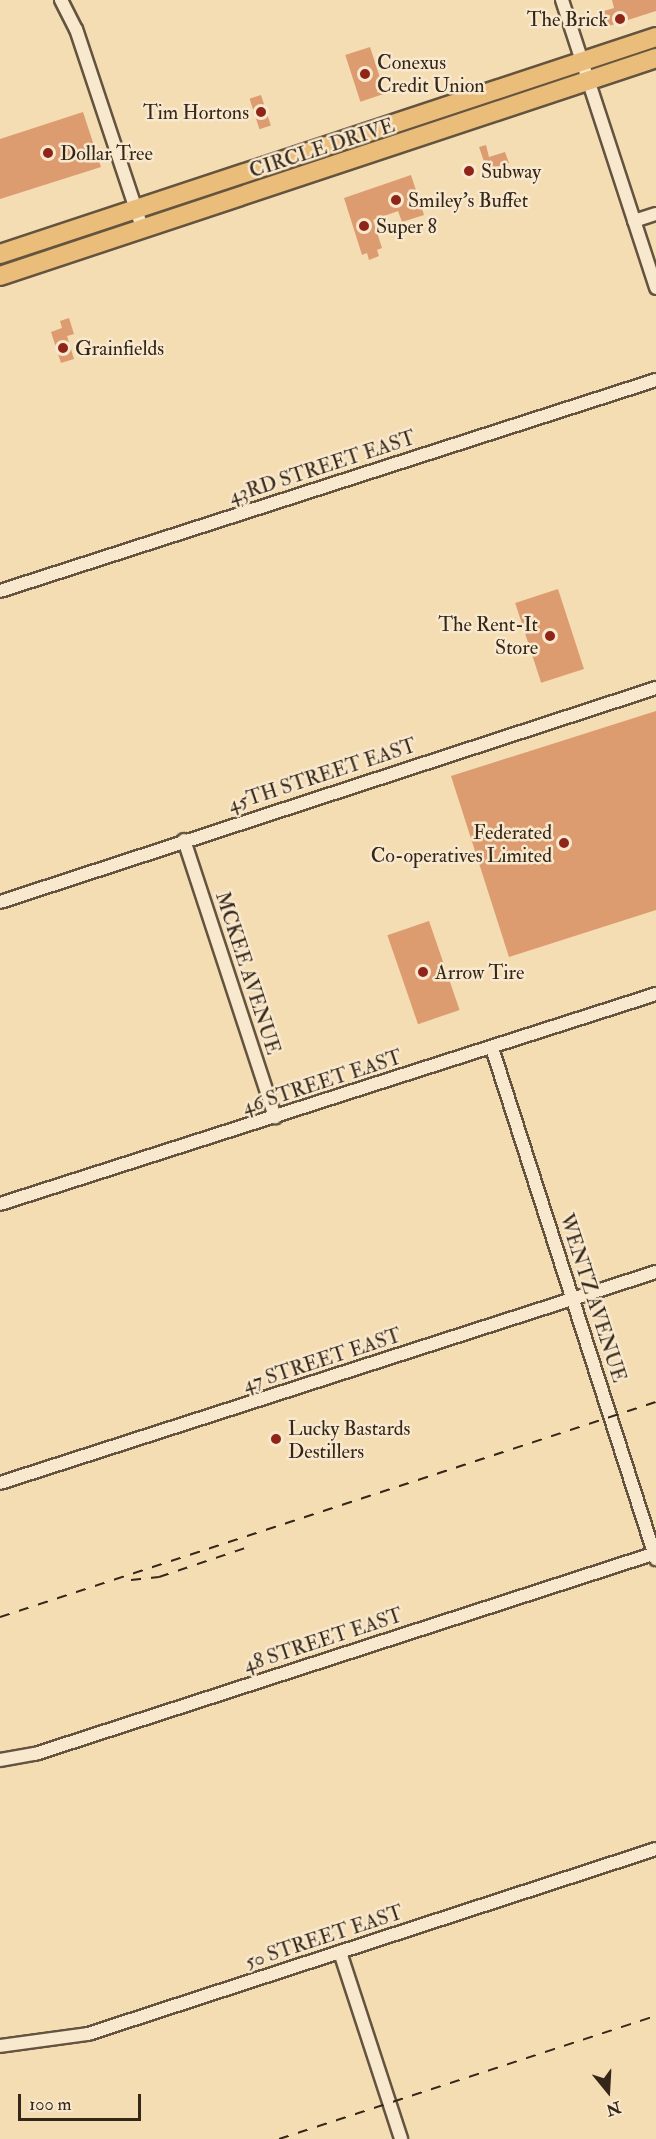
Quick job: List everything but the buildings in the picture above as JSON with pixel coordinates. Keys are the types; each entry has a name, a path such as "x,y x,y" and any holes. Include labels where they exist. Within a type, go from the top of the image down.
{"highway":[{"name":"CIRCLE DRIVE","path":"0,254 656,37"},
{"name":"CIRCLE DRIVE","path":"0,276 656,58"}],"street":[{"path":"61,0 76,29 142,230"},
{"path":"562,0 656,288"},
{"path":"634,221 656,214"},
{"name":"43RD STREET EAST","path":"0,591 656,380"},
{"name":"45TH STREET EAST","path":"0,902 184,840 656,688"},
{"name":"MCKEE AVENUE","path":"184,840 275,1117"},
{"name":"46 STREET EAST","path":"0,1204 656,994"},
{"name":"WENTZ AVENUE","path":"492,1048 655,1555"},
{"name":"47 STREET EAST","path":"0,1483 575,1301 656,1272"},
{"name":"48 STREET EAST","path":"0,1760 35,1754 655,1555"},
{"name":"50 STREET EAST","path":"0,2046 88,2034 656,1849"},
{"path":"340,1952 401,2139"}],"railway":[{"path":"0,1617 656,1402"},
{"path":"131,1580 159,1577 254,1545"},
{"path":"279,2139 656,2016"}],"place":[{"name":"The Brick","path":"620,19"},
{"name":"Conexus Credit Union","path":"365,74"},
{"name":"Tim Hortons","path":"261,112"},
{"name":"Dollar Tree","path":"48,153"},
{"name":"Subway","path":"469,171"},
{"name":"Smiley's Buffet","path":"396,200"},
{"name":"Super 8","path":"364,226"},
{"name":"Grainfields","path":"63,348"},
{"name":"The Rent-It Store","path":"550,636"},
{"name":"Federated Co-operatives Limited","path":"564,843"},
{"name":"Arrow Tire","path":"423,972"},
{"name":"Lucky Bastards Destillers","path":"276,1439"}]}
